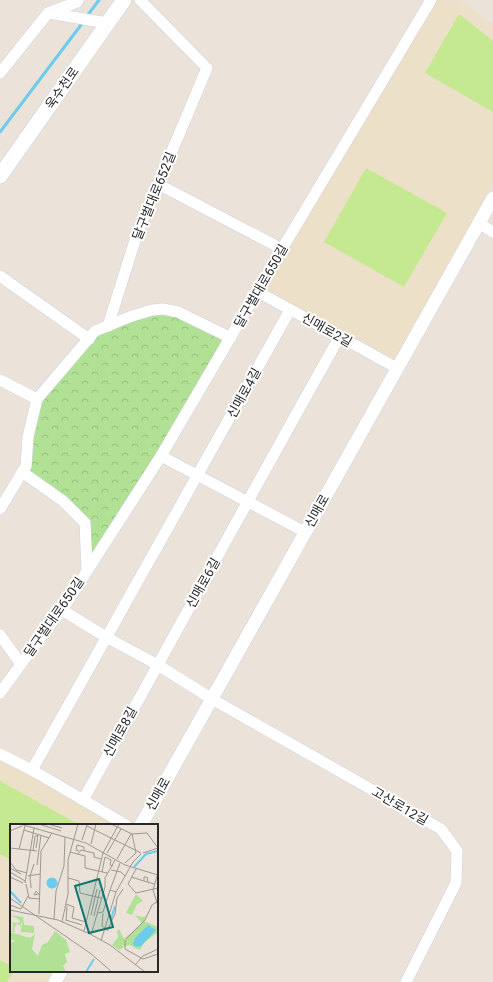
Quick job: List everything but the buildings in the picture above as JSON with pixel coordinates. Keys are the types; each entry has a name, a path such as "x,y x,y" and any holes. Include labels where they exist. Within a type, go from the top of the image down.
{"main road":[{"name":"욱수천로","path":"0,176 124,0"}],"street":[{"path":"0,74 48,13 77,2 78,0"},
{"name":"달구벌대로652길","path":"108,326 137,234 207,68 140,0"},
{"name":"달구벌대로650길","path":"0,693 62,610 161,456 282,249 431,0"},
{"path":"48,13 107,23"},
{"path":"158,184 282,249"},
{"name":"신매로","path":"142,824 493,198"},
{"path":"479,224 493,232"},
{"path":"0,276 89,339"},
{"name":"신매로2길","path":"258,292 397,368"},
{"path":"0,510 26,466 28,437 37,399 96,331 132,316 152,310 163,309 178,312 231,338"},
{"name":"신매로4길","path":"197,476 290,310"},
{"path":"247,502 340,336"},
{"path":"0,380 37,399"},
{"path":"161,456 305,532"},
{"name":"달구벌대로650길","path":"22,472 63,501 85,523 87,570"},
{"path":"32,770 197,476"},
{"name":"신매로6길","path":"158,665 247,502"},
{"path":"62,610 106,637 158,665 212,699"},
{"name":"달구벌대로650길","path":"0,634 21,664"},
{"name":"신매로8길","path":"83,800 158,665"},
{"name":"고산로12길","path":"212,699 441,829 453,845 457,851 456,883 406,982"},
{"path":"0,754 32,770 124,824"},
{"path":"55,982 60,972"}],"shaded area":[{"path":"433,0 460,0 493,25 493,187 394,359 265,289"},
{"path":"0,755 124,824 10,824 10,972 60,972 55,982 0,982"}],"green space":[{"path":"459,14 493,41 493,112 425,73"},
{"path":"366,168 447,213 404,287 324,242"},
{"path":"163,309 231,338 92,563 85,523 25,467 37,399 95,331"},
{"path":"0,781 78,824 10,824 10,859 0,854"},
{"path":"0,960 10,965 10,972 13,972 7,982 0,982"}],"waterway":[{"path":"87,16 99,0"},
{"path":"0,132 84,21"}]}
